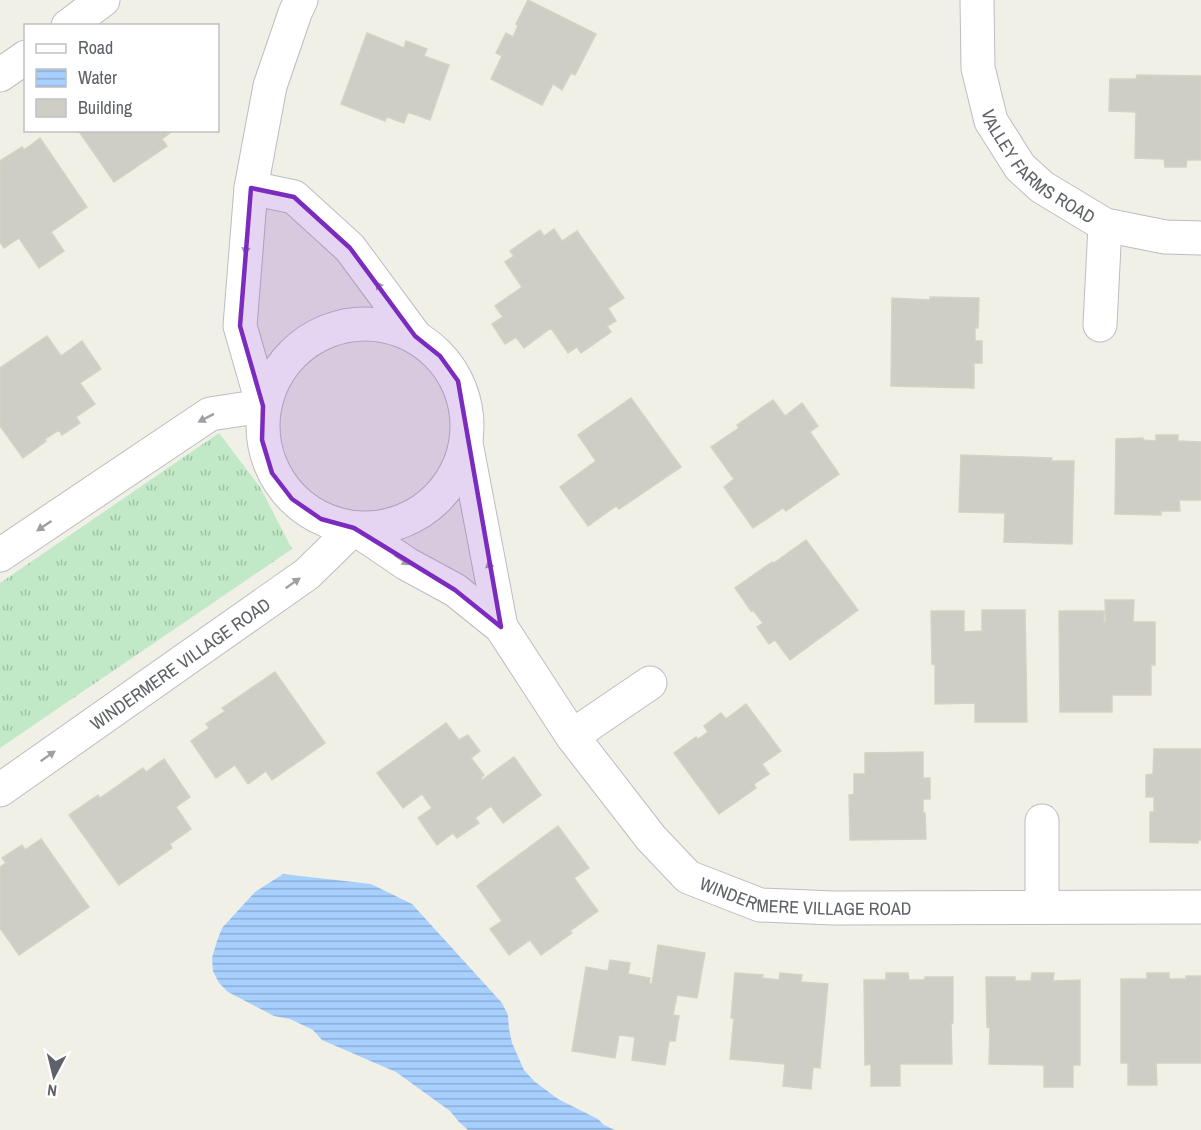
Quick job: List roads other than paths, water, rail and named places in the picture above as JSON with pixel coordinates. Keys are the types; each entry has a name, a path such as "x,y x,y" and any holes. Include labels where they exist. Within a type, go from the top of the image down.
{"street":[{"path":"71,24 103,0"},
{"name":"VALLEY FARMS ROAD","path":"977,0 978,68 991,121 1020,167 1042,188 1105,225 1165,237 1201,238"},
{"name":"WINDERMERE VILLAGE ROAD","path":"289,4 270,86 251,188 240,326 263,406 262,440 273,473 292,499 321,519 354,528 407,564 455,591 501,627 572,736 651,838 688,877 760,904 834,908 1201,908"},
{"path":"0,75 24,58"},
{"name":"WINDERMERE VILLAGE ROAD","path":"251,188 294,197 350,248 415,336 440,356 458,381 467,411 466,442 501,627"},
{"path":"1100,325 1105,225"},
{"name":"WINDERMERE VILLAGE ROAD","path":"263,406 274,376 294,350 321,332 352,323 385,325 415,336"},
{"path":"0,555 210,414 263,406"},
{"name":"WINDERMERE VILLAGE ROAD","path":"0,790 307,574 354,528 385,526 414,516 439,497 457,472 466,442"},
{"path":"572,736 650,683"},
{"path":"1042,821 1042,907"}],"water":[{"path":"283,874 371,884 412,904 502,1003 508,1015 512,1043 524,1070 534,1081 558,1099 615,1130 468,1130 450,1111 396,1072 322,1040 313,1030 290,1019 274,1016 228,992 219,983 213,971 212,958 222,928 255,892"}]}
